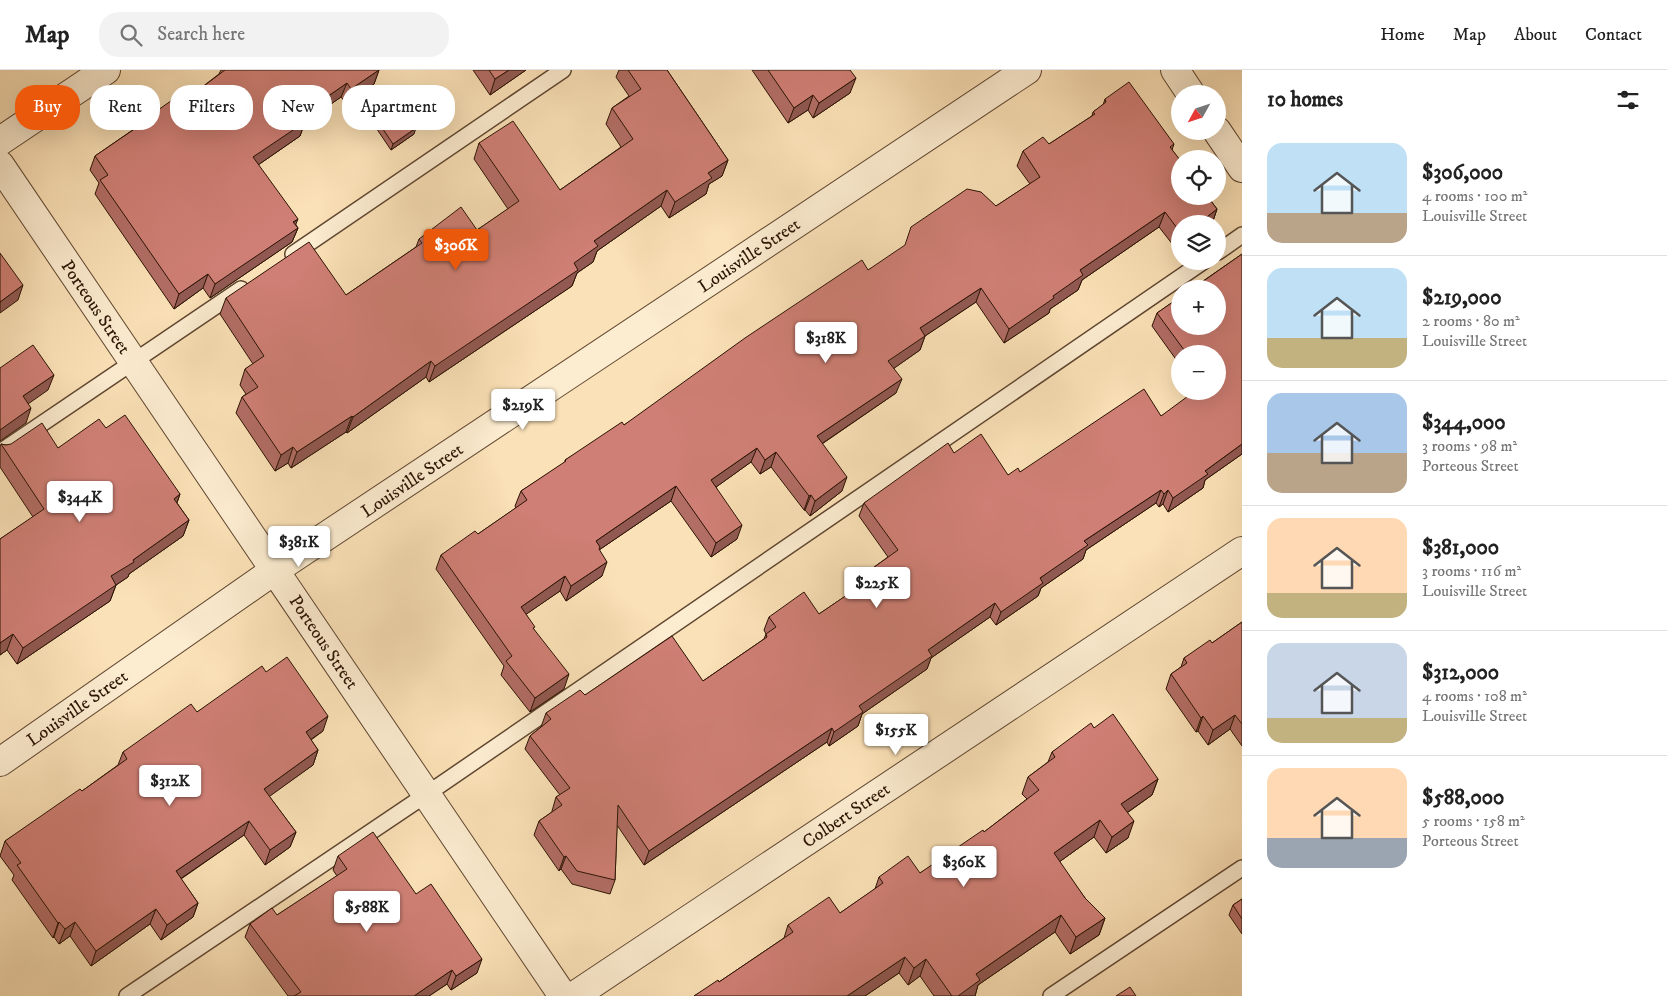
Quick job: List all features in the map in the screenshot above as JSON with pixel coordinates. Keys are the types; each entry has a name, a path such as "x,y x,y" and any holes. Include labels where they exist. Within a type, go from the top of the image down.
{"street":[{"path":"0,142 106,70"},
{"name":"Louisville Street","path":"0,762 275,570 1027,70"},
{"path":"1175,70 1185,85"},
{"path":"1223,140 1242,168"},
{"name":"Porteous Street","path":"0,165 563,996"},
{"name":"Colbert Street","path":"574,996 1242,551"}],"lane":[{"path":"282,261 563,70"},
{"path":"1226,246 1242,235"},
{"path":"127,996 427,794 1191,270"},
{"path":"0,452 249,284"},
{"path":"1051,996 1242,868"}],"building":[{"path":"225,70 379,70 357,85 348,85 347,83 332,93 332,85 263,85 263,130 293,130 253,157 298,219 293,222 298,228 215,284 208,274 179,294 100,180 108,175 95,156 133,130 160,130 160,109 170,102 170,130 253,130 253,85 205,85"},
{"path":"489,70 509,70 495,79"},
{"path":"628,70 667,70 728,160 708,173 712,178 675,202 667,190 594,241 598,246 574,263 578,270 435,366 431,361 353,417 297,452 293,447 281,455 242,397 258,387 245,369 264,356 226,298 309,242 346,295 422,243 419,239 461,207 477,230 519,201 479,143 513,121 560,190 633,139 612,108 641,89"},
{"path":"768,70 850,70 856,78 819,103 813,95 794,108"},
{"path":"1129,82 1174,144 1170,147 1172,150 1171,205 1214,205 1217,209 1209,215 1171,215 1171,220 1165,212 1080,270 1083,275 1009,329 981,288 920,328 925,336 888,361 902,379 817,436 847,477 815,501 811,495 809,496 776,452 765,460 757,448 711,480 742,525 716,543 676,486 596,541 607,562 571,586 565,576 521,607 535,627 533,628 569,674 535,698 506,661 512,656 441,555 475,531 478,534 527,500 521,491 622,422 624,425 745,338 862,260 868,270 905,245 911,227 967,189 981,192 996,206 1040,177 1023,151 1043,137 1049,144 1095,114 1093,112 1106,102 1105,99"},
{"path":"384,130 413,130 393,144"},
{"path":"0,253 23,285 0,302"},
{"path":"1242,254 1242,444 1205,471 1208,474 1173,498 1168,490 1164,494 1161,490 1084,541 1088,545 1040,578 1043,583 1001,612 995,603 928,650 932,656 859,706 863,712 834,732 832,728 649,851 618,805 615,880 577,871 566,856 564,857 539,821 562,805 556,797 570,788 530,736 551,719 546,713 580,690 585,695 672,636 703,681 767,637 766,634 776,627 769,617 804,592 819,614 863,584 859,578 898,550 864,503 948,443 954,453 981,434 1008,475 1018,468 1020,472 1144,389 1161,416 1183,400 1226,400 1226,345 1180,345 1173,335 1226,335 1226,280 1205,280 1219,270 1226,270 1226,265"},
{"path":"1171,303 1171,332 1157,313"},
{"path":"33,345 54,375 23,396 31,408 0,430 0,368"},
{"path":"125,415 180,494 174,499 189,520 133,560 134,562 111,576 116,585 23,648 13,634 0,643 0,539 44,509 1,444 11,444 42,423 58,448 99,419 106,428"},
{"path":"1242,622 1242,724 1235,715 1213,730 1203,716 1201,718 1171,674 1187,663 1184,658 1210,640 1212,643"},
{"path":"287,657 328,716 306,732 318,750 264,789 296,832 270,850 249,821 176,871 198,903 167,925 156,909 96,951 75,922 65,929 58,923 17,865 21,863 5,841 127,759 123,752 191,704 197,712 262,666 266,672"},
{"path":"1113,714 1158,779 1121,804 1134,821 1112,837 1100,820 1054,853 1085,898 1105,918 1076,937 1061,915 976,974 980,980 958,996 952,996 926,959 914,968 905,957 847,996 694,996 718,980 719,982 793,932 788,925 829,897 840,913 883,883 879,877 908,856 920,873 983,830 984,832 1039,790 1028,777 1055,757 1052,752 1091,723 1094,728"},
{"path":"373,832 416,894 431,884 482,959 456,976 452,970 414,996 294,996 301,992 250,924 272,908 277,915 347,869 338,856"},
{"path":"1242,899 1242,919 1233,905"},
{"path":"1130,987 1136,996 1116,996"}]}
